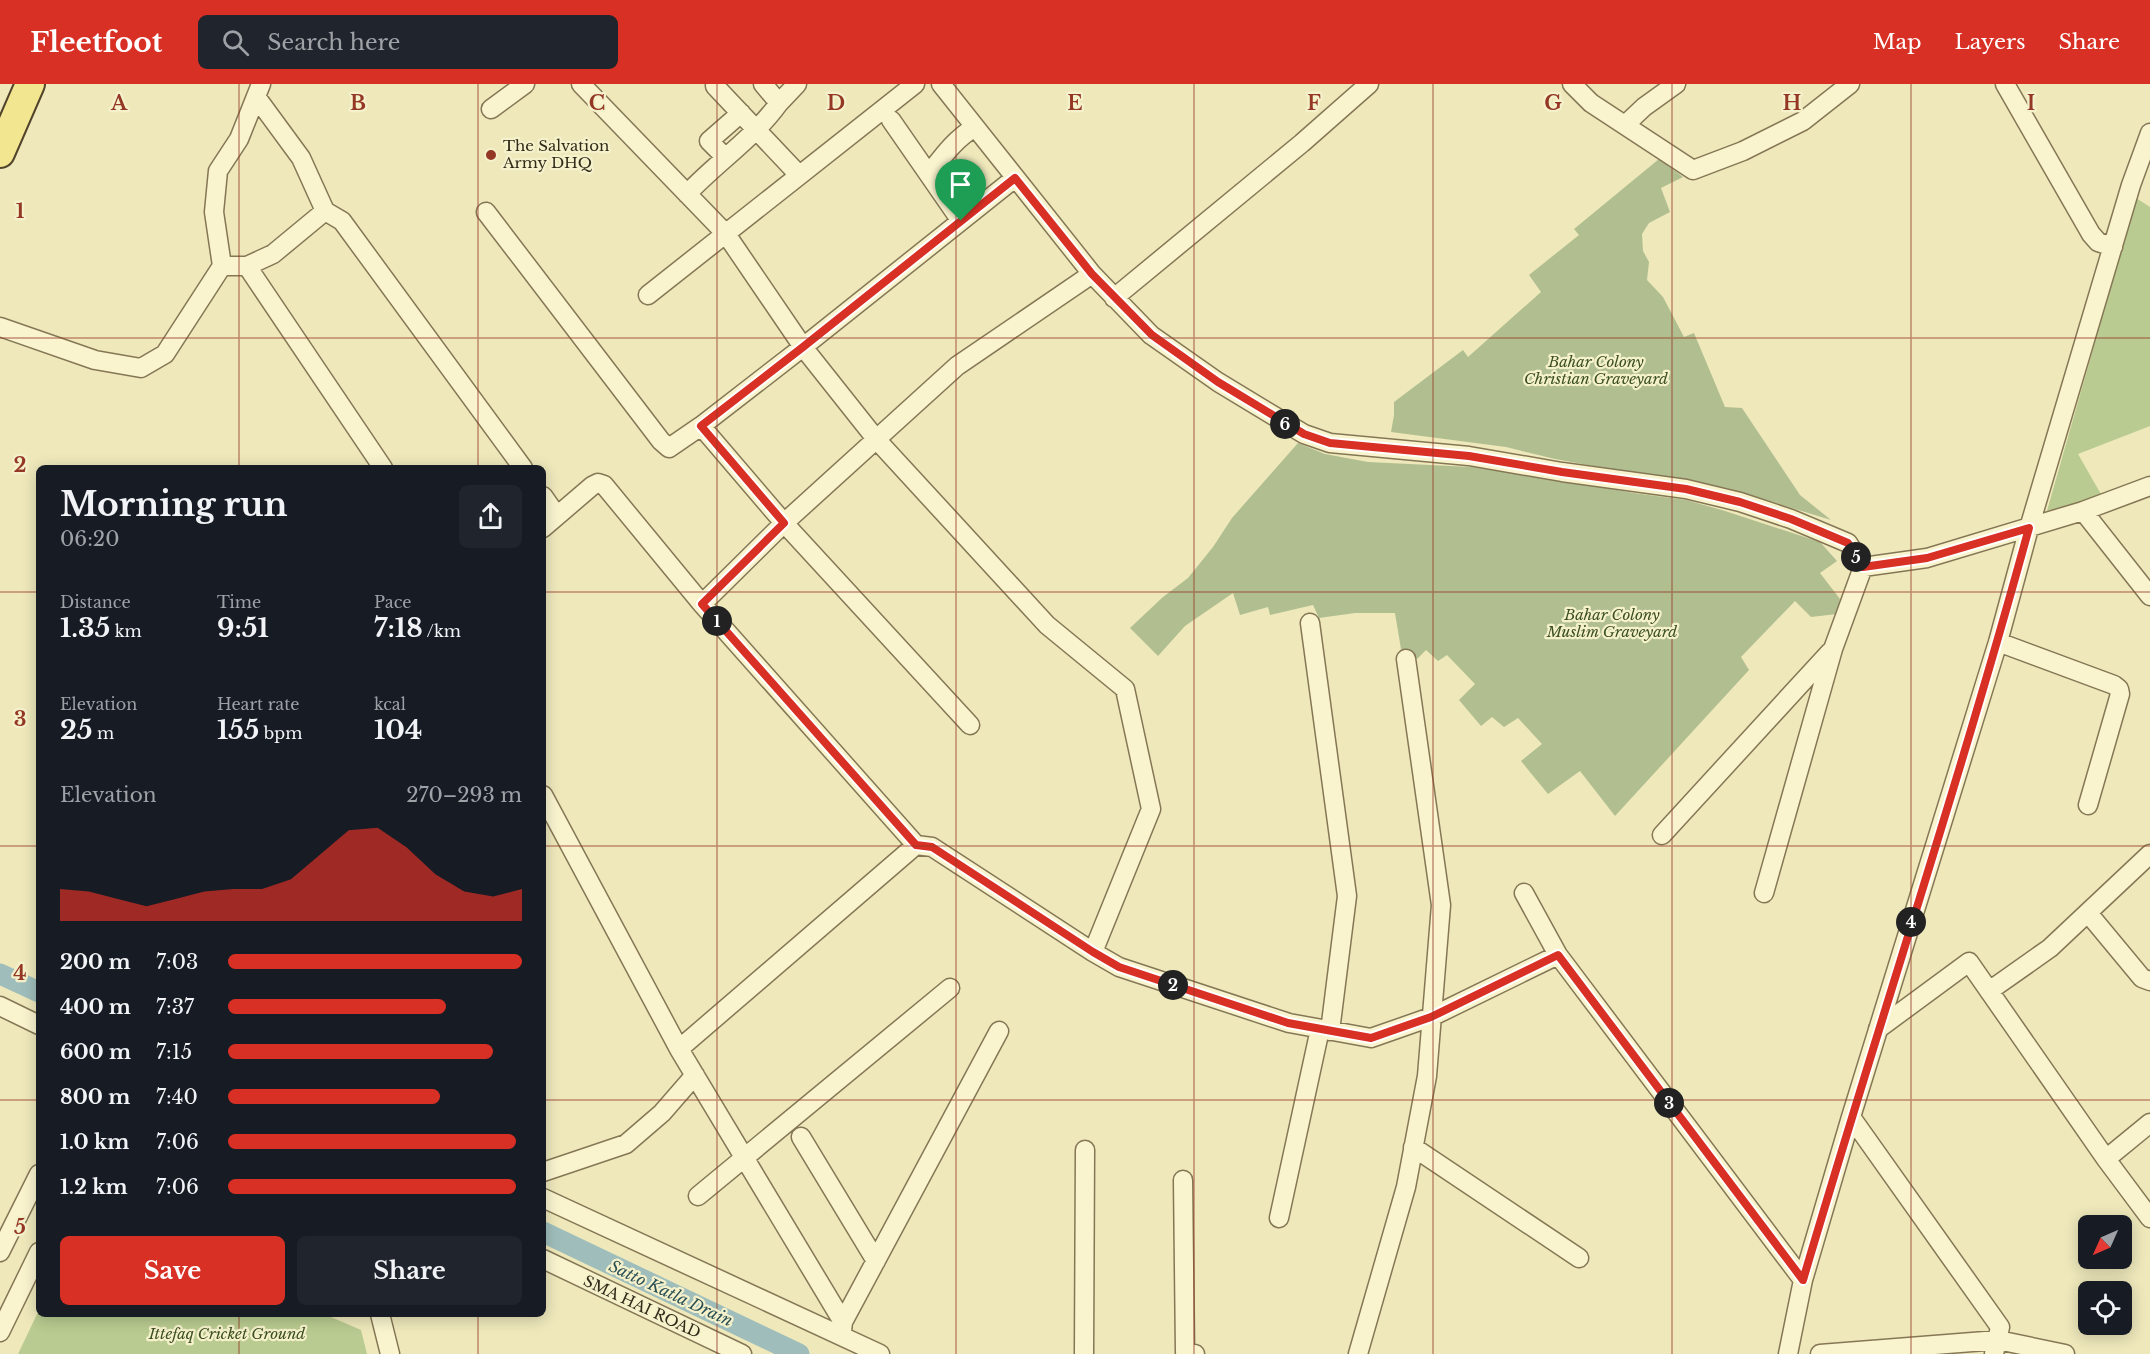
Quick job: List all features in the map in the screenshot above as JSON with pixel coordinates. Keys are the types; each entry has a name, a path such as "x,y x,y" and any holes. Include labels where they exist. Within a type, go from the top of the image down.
{"main road":[{"path":"0,153 30,84"}],"street":[{"path":"491,109 525,84"},
{"path":"580,84 726,234 803,347 876,439 1047,625 1125,689 1151,809 1093,952"},
{"path":"763,84 779,103"},
{"path":"687,194 770,116 797,84"},
{"path":"648,296 915,84"},
{"path":"941,84 1092,274 1152,335 1218,382 1304,434 1330,443 1469,456 1562,472 1686,489 1740,502 1791,519 1848,543 1863,567"},
{"path":"1114,298 1370,84"},
{"path":"1572,84 1592,103 1693,170 1743,152 1803,121 1850,84"},
{"path":"1625,125 1644,107 1676,84"},
{"path":"2005,84 2091,234 2098,242 2113,247"},
{"path":"715,85 799,176"},
{"path":"259,91 302,158 325,211 342,221 521,465"},
{"path":"0,327 95,360 141,368 165,354 222,266 214,212 218,171 239,139 259,91"},
{"path":"725,157 709,141 741,113"},
{"path":"891,120 961,221"},
{"path":"928,174 960,136 975,127"},
{"path":"1788,1354 1803,1280 1851,1117 1998,642 2029,528 2131,184 2150,133"},
{"path":"486,212 661,441 669,448 803,347 1015,178"},
{"path":"222,266 247,266 273,254 325,211"},
{"path":"247,266 380,465"},
{"path":"702,604 784,523 957,366 1092,274"},
{"path":"701,426 784,523 970,725"},
{"path":"546,525 592,486 598,483 604,485 702,604 916,845 932,847 1119,967 1288,1023 1371,1038 1431,1017 1558,955"},
{"path":"1863,567 1927,558 2083,511 2150,486"},
{"path":"546,500 557,516"},
{"path":"2083,511 2150,596"},
{"path":"1764,893 1833,649 1863,567"},
{"path":"1279,1218 1325,1030 1347,896 1310,623"},
{"path":"1998,642 2114,685 2119,689 2120,694 2088,805"},
{"path":"1662,835 1833,649"},
{"path":"1358,1354 1406,1187 1427,1076 1441,905 1406,659"},
{"path":"546,801 679,1048 842,1329"},
{"path":"679,1048 916,845"},
{"path":"1989,991 2050,948 2150,854"},
{"path":"1524,893 1558,955 1803,1280"},
{"path":"2088,913 2142,978 2150,981"},
{"path":"1878,1029 1969,962 2106,1159 2150,1218"},
{"path":"698,1196 950,988"},
{"path":"0,1006 36,1023"},
{"path":"842,1329 999,1031"},
{"path":"546,1171 626,1144 662,1113 695,1075"},
{"path":"1851,1117 2000,1327 1996,1347"},
{"path":"2106,1159 2150,1123"},
{"path":"801,1137 876,1261"},
{"path":"1413,1147 1579,1258"},
{"path":"1084,1354 1085,1150"},
{"path":"0,1252 36,1180"},
{"path":"1183,1180 1185,1352 1195,1354"},
{"path":"546,1199 842,1329 880,1354"},
{"path":"0,1332 36,1258"},
{"name":"SMA HAI ROAD","path":"546,1260 742,1354"},
{"path":"381,1317 390,1354"},
{"path":"1820,1354 1996,1347 2065,1354"}],"green space":[{"name":"Bahar Colony Christian Graveyard","path":"1659,159 1683,177 1661,188 1670,212 1649,223 1642,234 1643,251 1649,262 1647,280 1663,297 1684,337 1694,333 1725,407 1742,408 1800,495 1831,520 1730,489 1690,480 1615,470 1506,447 1391,432 1394,402 1463,350 1468,357 1541,292 1529,275 1579,235 1574,229"},
{"path":"2136,198 2150,207 2150,426 2078,454 2102,496 2047,511"},
{"name":"Bahar Colony Muslim Graveyard","path":"1298,443 1325,454 1368,462 1492,468 1686,500 1722,510 1820,542 1837,561 1820,573 1840,599 1837,614 1811,617 1795,601 1741,657 1749,670 1615,816 1580,771 1548,794 1521,761 1542,744 1518,718 1504,727 1492,717 1481,726 1459,700 1475,684 1447,655 1438,661 1426,650 1417,659 1401,649 1395,613 1355,613 1319,618 1313,605 1270,615 1268,607 1240,615 1233,593 1185,626 1158,656 1130,628 1163,597 1188,578 1213,547 1232,518"},
{"name":"Ittefaq Cricket Ground","path":"36,1316 331,1317 361,1330 367,1354 18,1354"}],"waterway":[{"name":"Satto Katla Drain","path":"0,974 36,991"},
{"name":"Satto Katla Drain","path":"546,1233 799,1354"}],"place":[{"name":"The Salvation Army DHQ","path":"491,155"}],"route":[{"path":"1015,178 1092,274 1152,335 1218,382 1282,422 1304,434 1330,443 1469,456 1562,472 1686,489 1740,502 1791,519 1848,543 1863,567 1927,558 2029,528 1998,642 1803,1280 1558,955 1431,1017 1371,1038 1288,1023 1119,967 932,847 916,845 702,604 784,523 701,426 961,221 1015,178"}]}
